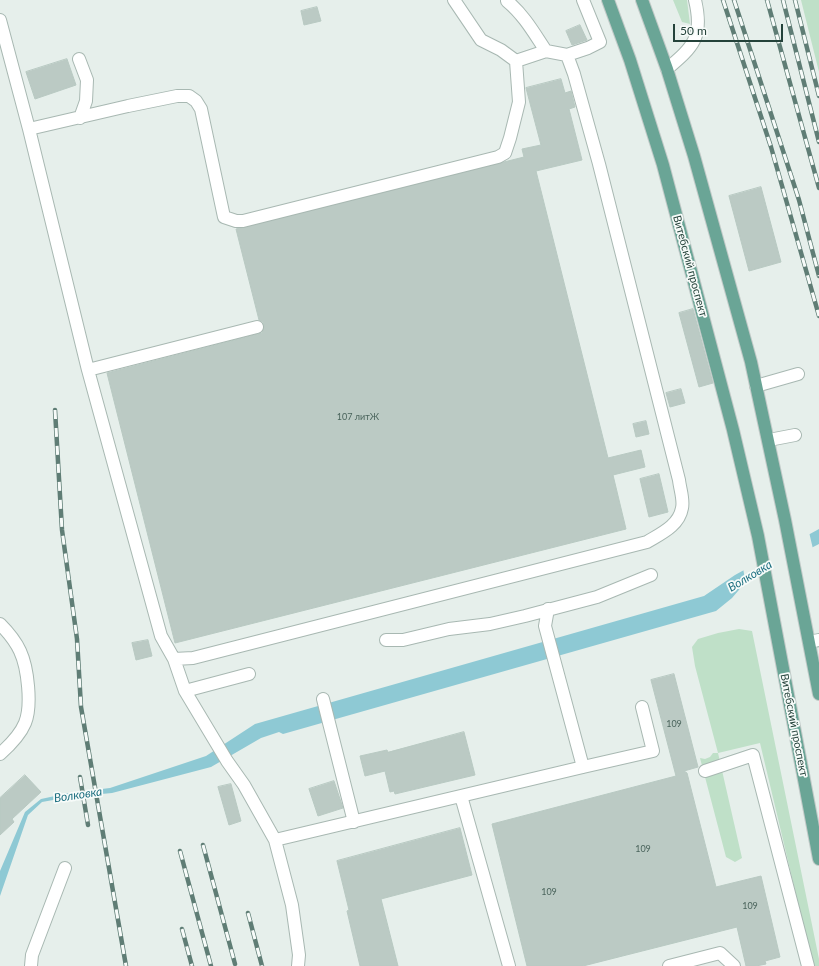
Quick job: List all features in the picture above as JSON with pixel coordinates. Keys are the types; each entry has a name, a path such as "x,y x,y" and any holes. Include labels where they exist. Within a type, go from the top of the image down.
{"main road":[{"name":"Витебский проспект","path":"608,0 633,67 663,165 733,430 758,536 819,858"},
{"path":"642,0 667,69 694,156 756,386 769,440 796,575 814,641 819,694"}],"lane":[{"path":"29,129 160,99 177,96 189,96 196,101 201,109 224,217 236,221 243,221 498,157 505,153 519,102 516,61 501,50 481,40 454,0"},
{"path":"516,61 546,51 567,55 600,42 583,0"},
{"path":"667,69 686,53 696,36 698,26 695,0"},
{"path":"507,1 516,8 528,22 546,51"},
{"path":"0,20 29,129 88,370 161,636 174,659 185,691 227,761 244,785 275,840 292,905 299,955 298,966"},
{"path":"174,659 193,658 647,542 670,528 678,519 682,508 679,480 599,164 574,74 567,55"},
{"path":"79,59 87,80 86,101 80,118"},
{"path":"88,370 257,327"},
{"path":"756,386 798,374"},
{"path":"769,440 796,434"},
{"path":"386,640 403,640 449,629 490,624 597,598 651,575"},
{"path":"548,609 545,626 582,767"},
{"path":"0,624 10,634 20,651 26,668 29,700 25,723 12,743 0,754"},
{"path":"185,691 249,674"},
{"path":"323,699 354,822"},
{"path":"275,840 653,751 642,707"},
{"path":"705,771 753,755 806,965"},
{"path":"461,796 510,966"},
{"path":"31,966 32,955 65,868"},
{"path":"669,966 720,953 734,966"}],"green space":[{"path":"673,0 687,0 690,24 682,22"},
{"path":"801,0 819,0 819,72"},
{"path":"739,629 752,631 819,959 819,966 813,966 760,743 718,753 695,666 692,647 698,639 718,633"},
{"path":"713,753 718,753 742,858 735,862 726,857 700,758 705,759 710,757"}],"water":[{"name":"Волковка","path":"819,529 819,544 758,575 744,584 732,598 716,611 283,734 279,732 261,738 211,767 112,793 70,797 42,802 28,815 0,896 0,871 25,812 41,799 69,793 110,788 206,756 255,724 704,596 735,575"}],"pier":[{"path":"809,532 813,549 746,585 743,568"}],"building":[{"path":"317,7 321,21 304,25 301,11"},
{"path":"580,25 587,40 572,45 566,31"},
{"path":"67,59 76,85 35,99 26,72"},
{"path":"561,79 565,93 571,91 575,107 569,109 582,160 536,171 608,458 641,450 645,467 613,475 626,529 175,643 107,373 262,333 264,326 263,322 259,320 236,229 524,157 522,149 541,145 526,88"},
{"path":"761,187 781,262 749,271 729,196"},
{"path":"693,309 713,383 699,387 679,313"},
{"path":"681,389 685,403 670,407 666,393"},
{"path":"646,421 649,434 636,437 633,424"},
{"path":"659,474 668,512 649,517 640,479"},
{"path":"148,640 152,656 136,660 132,643"},
{"path":"674,674 698,767 684,771 687,773 716,887 761,876 780,957 765,961 766,964 746,966 737,927 583,966 527,966 492,824 676,776 651,680"},
{"path":"464,732 475,775 395,794 394,791 390,792 385,771 365,776 360,756 387,750 388,752"},
{"path":"25,775 41,792 12,819 14,822 0,835 0,798"},
{"path":"334,781 343,808 318,816 309,789"},
{"path":"231,784 241,821 229,825 218,787"},
{"path":"460,828 472,875 381,899 398,966 360,966 347,911 349,910 337,861"}],"railway":[{"path":"723,0 771,147 819,316"},
{"path":"734,0 799,200 819,276"},
{"path":"767,0 819,188"},
{"path":"783,0 819,142"},
{"path":"795,0 819,96"},
{"path":"55,410 62,530 77,639 81,707 126,966"},
{"path":"80,777 88,825"},
{"path":"203,845 235,964"},
{"path":"180,851 211,966"},
{"path":"248,913 262,966"},
{"path":"182,929 192,966"}]}
